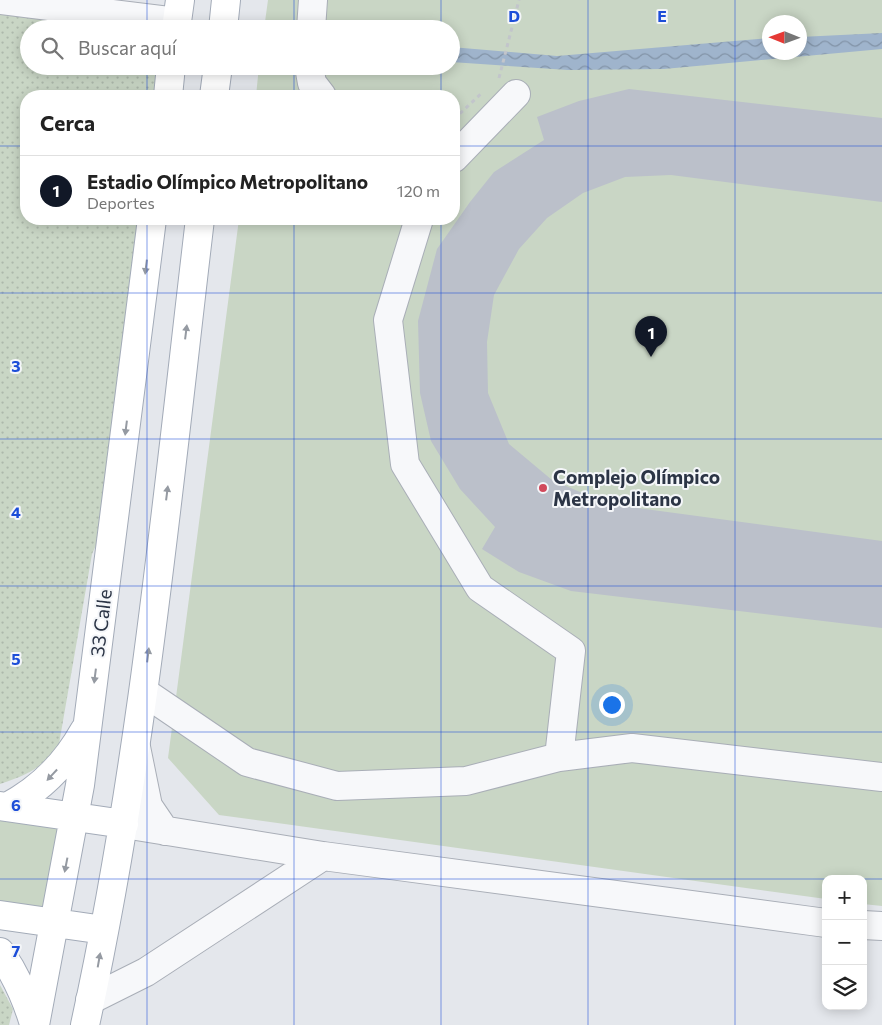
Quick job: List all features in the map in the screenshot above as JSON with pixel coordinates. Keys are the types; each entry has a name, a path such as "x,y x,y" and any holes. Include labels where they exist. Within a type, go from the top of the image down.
{"main road":[{"path":"224,20 226,0"},
{"path":"169,90 170,75"},
{"name":"33 Calle","path":"35,1025 75,817 151,225"},
{"path":"88,1013 124,824 144,692 199,225"},
{"path":"3,807 28,796 48,780 72,753 89,720"},
{"path":"3,807 124,824"},
{"path":"12,916 104,930"},
{"path":"0,952 17,975 28,1000 35,1025"}],"lane":[{"path":"0,0 179,20"},
{"path":"312,20 313,0"},
{"path":"310,75 312,84 317,90"},
{"path":"460,149 503,84"},
{"path":"417,225 388,320 405,464 480,588 571,651 559,757"},
{"path":"144,692 247,762 337,786 466,781 559,757 632,748 882,777"},
{"path":"136,744 148,806 166,831"},
{"path":"124,824 324,856 822,922"},
{"path":"88,1013 146,972 324,856"},
{"path":"867,925 882,926"}],"path":[{"path":"503,84 506,50 519,0"},
{"path":"460,113 487,88"}],"green space":[{"name":"Complejo Olímpico Metropolitano","path":"268,0 882,0 882,906 867,904 867,875 822,875 822,898 219,815 168,758 238,225 460,225 460,90 257,90 258,75 460,75 460,20 265,20"},
{"path":"0,14 56,20 20,20 20,75 157,75 155,90 20,90 20,225 141,225 109,517 92,554 59,744 34,770 0,784"},
{"path":"0,809 73,819 56,918 0,910"},
{"path":"0,985 13,1009 9,1025 0,1025"}],"water":[{"path":"882,33 882,49 807,56 807,37"},
{"path":"762,39 762,60 664,69 568,70 460,63 460,48 557,56"}],"building":[{"path":"629,89 882,118 882,202 671,175 625,177 583,193 547,218 519,249 494,295 487,342 488,393 509,444 552,480 608,504 882,541 882,628 571,591 519,572 482,549 495,527 460,489 431,441 420,393 418,321 437,249 454,225 460,225 460,216 470,202 494,172 544,140 537,117 579,101"}],"place":[{"name":"Estadio Olímpico Metropolitano","path":"651,357"},
{"name":"Complejo Olímpico Metropolitano","path":"543,488"}]}
